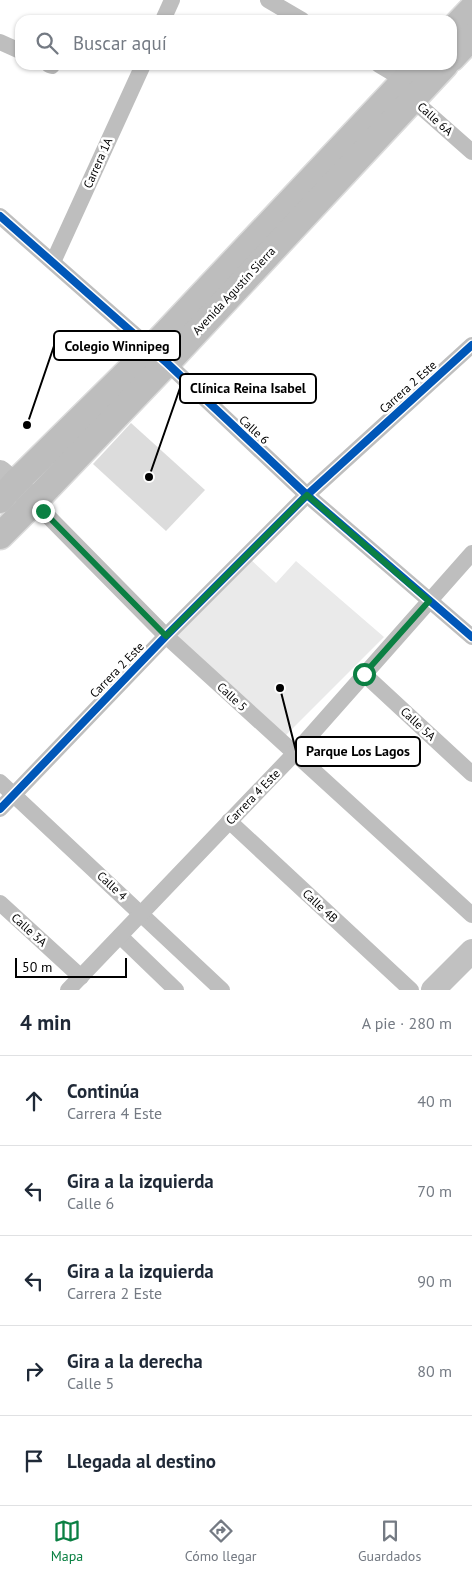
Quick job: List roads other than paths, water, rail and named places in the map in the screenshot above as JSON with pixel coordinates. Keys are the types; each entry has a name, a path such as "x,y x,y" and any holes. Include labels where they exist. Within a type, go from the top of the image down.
{"main road":[{"path":"457,24 472,8"},
{"path":"457,53 472,37"},
{"name":"Avenida Agustín Sierra","path":"0,536 34,502 159,356 412,81 435,70"},
{"name":"Avenida Agustín Sierra","path":"5,486 159,356"},
{"name":"Calle 5","path":"5,486 34,502"},
{"path":"433,990 472,950"}],"street":[{"path":"165,15 172,0"},
{"path":"268,0 294,15"},
{"path":"0,42 15,49"},
{"name":"Carrera 1A","path":"53,262 141,70"},
{"name":"Calle 6A","path":"389,70 412,81 472,152"},
{"name":"Calle 6","path":"0,216 159,356 307,495 472,637"},
{"name":"Carrera 2 Este","path":"0,809 166,636 307,495 472,344"},
{"name":"Calle 5","path":"34,502 166,636 472,915"},
{"name":"Carrera 4 Este","path":"68,990 294,754 472,553"},
{"name":"Calle 5A","path":"364,674 472,774"},
{"name":"Calle 4","path":"0,782 141,913 213,987"},
{"name":"Calle 4B","path":"229,821 411,990"},
{"name":"Calle 3A","path":"0,903 81,977"},
{"path":"120,936 176,990"}],"place":[{"name":"Colegio Winnipeg","path":"27,425"},
{"name":"Clínica Reina Isabel","path":"149,477"},
{"name":"Parque Los Lagos","path":"280,688"}]}
